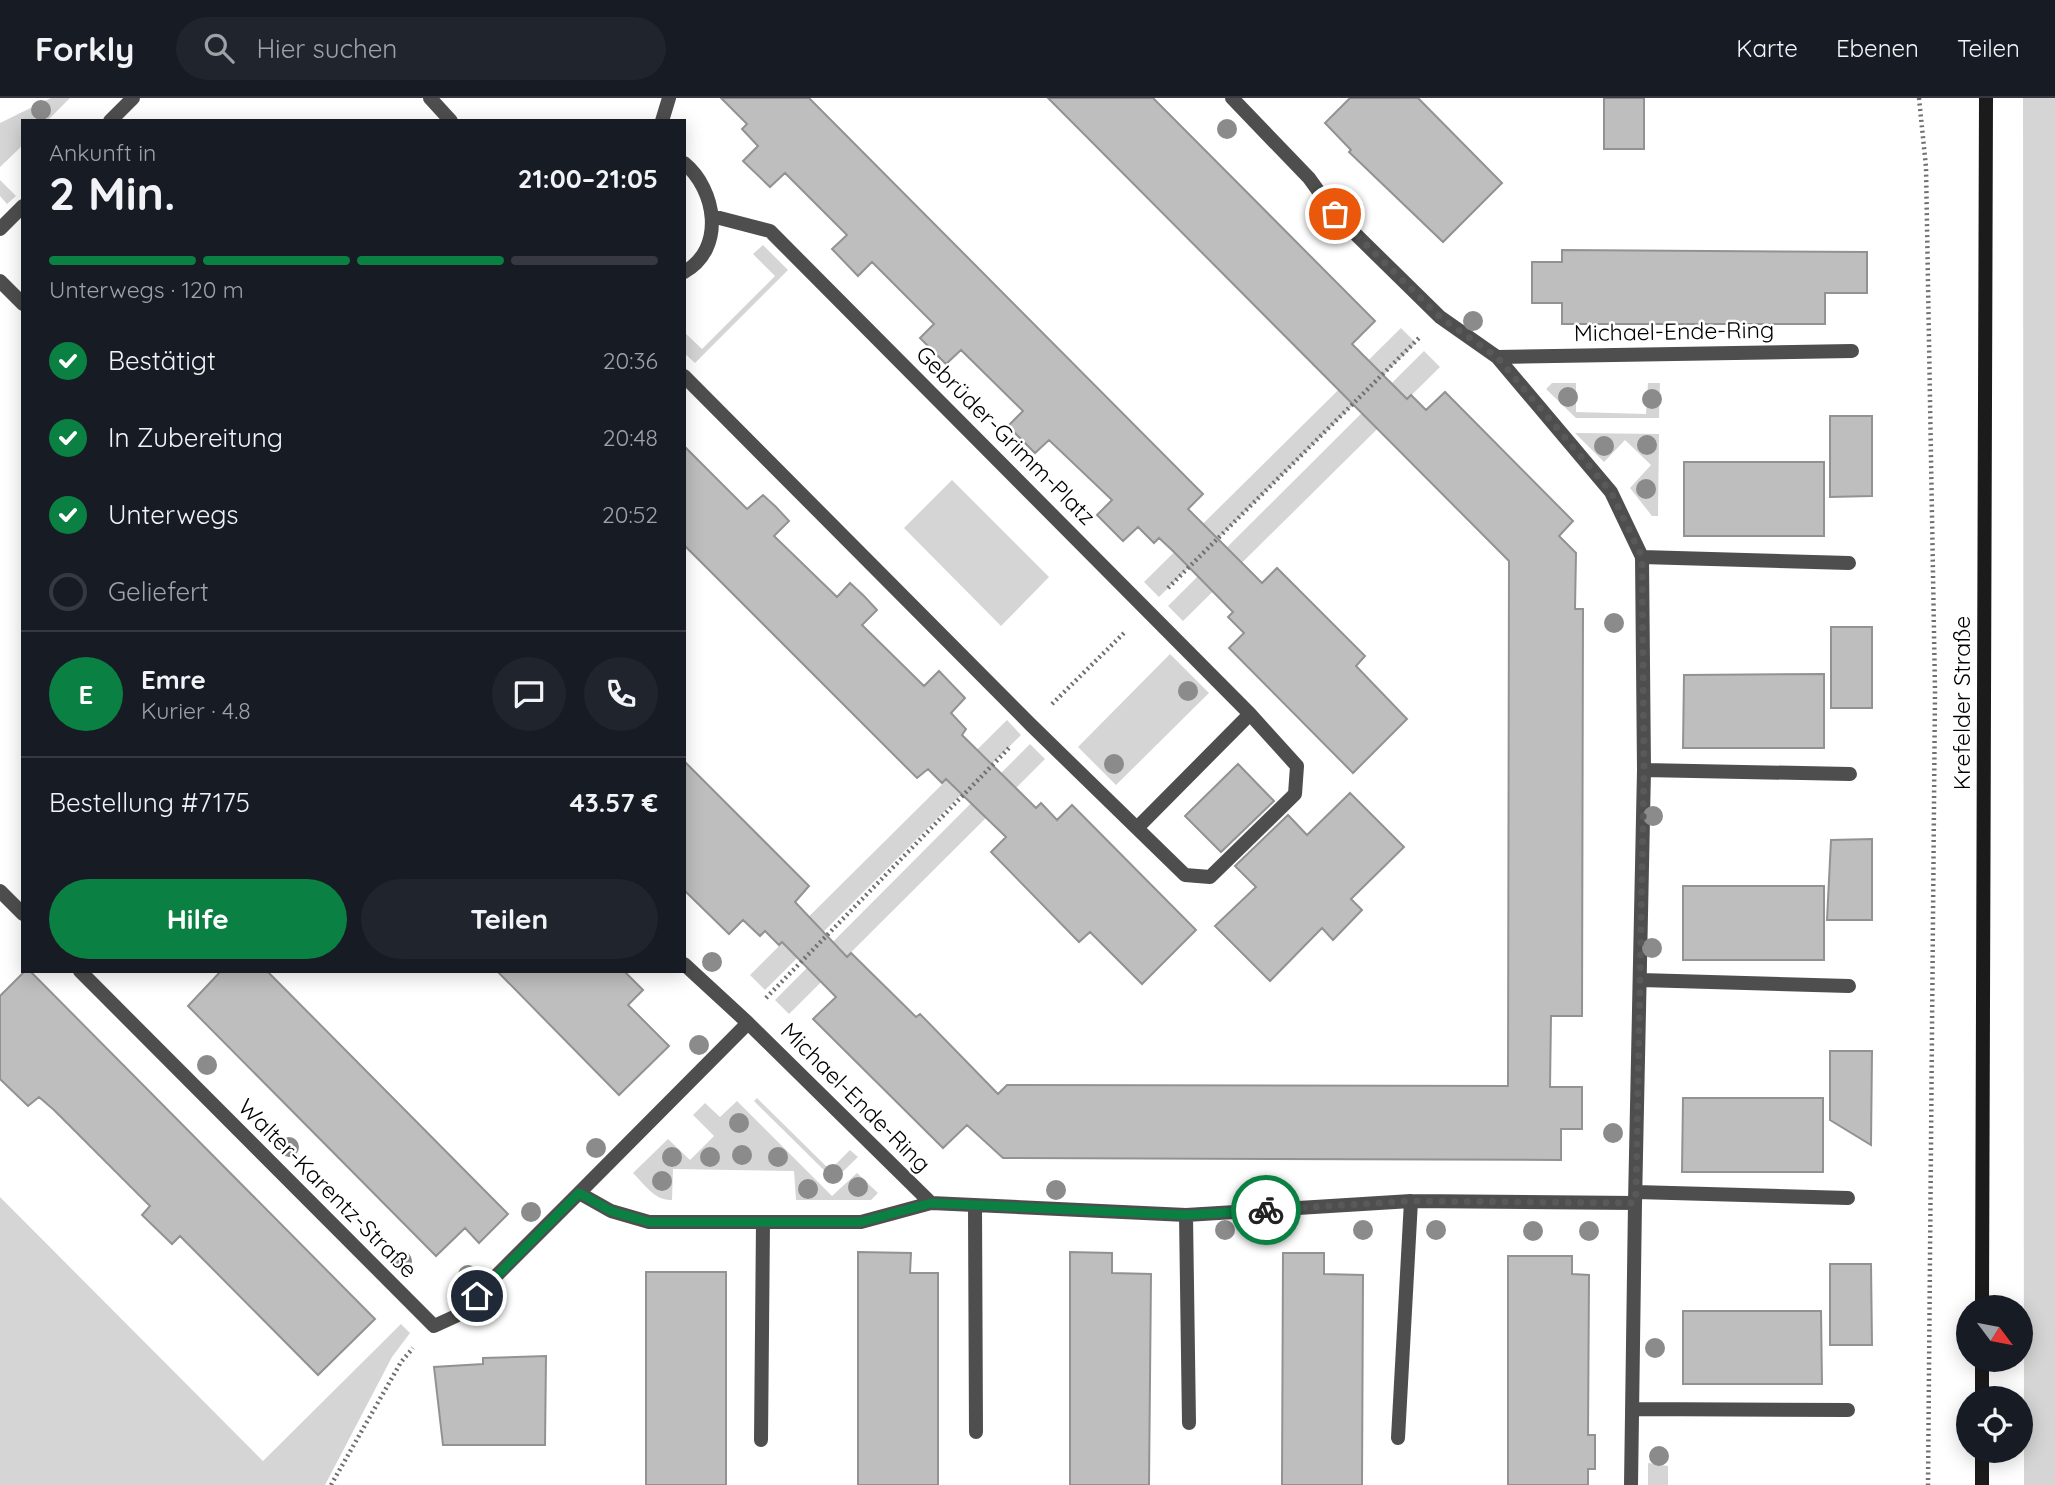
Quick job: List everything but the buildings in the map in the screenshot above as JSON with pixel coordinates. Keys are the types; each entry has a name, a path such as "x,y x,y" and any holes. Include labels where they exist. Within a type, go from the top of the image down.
{"main road":[{"name":"Krefelder Straße","path":"1982,1295 1986,98"},
{"path":"1982,1463 1982,1485"}],"street":[{"path":"112,119 133,98"},
{"path":"430,98 449,119"},
{"path":"663,119 668,98"},
{"path":"1237,100 1309,178 1335,214 1440,317 1497,357 1611,492 1642,557 1644,770 1631,1485"},
{"path":"686,165 705,186 712,216 704,251 686,270"},
{"path":"0,229 21,208"},
{"name":"Gebrüder-Grimm-Platz","path":"686,378 1031,725 1185,875 1210,877 1295,794 1297,766 1250,714 770,232 712,216"},
{"path":"0,281 21,302"},
{"name":"Michael-Ende-Ring","path":"1497,357 1852,351"},
{"path":"1642,557 1849,562"},
{"path":"1137,828 1250,714"},
{"path":"1644,770 1850,774"},
{"path":"0,891 21,912"},
{"name":"Michael-Ende-Ring","path":"686,966 931,1203"},
{"name":"Walter-Karentz-Straße","path":"82,973 435,1326"},
{"path":"1641,981 1849,986"},
{"name":"Michael-Ende-Ring","path":"748,1023 579,1193 611,1211 649,1222 861,1222 931,1203 1186,1215 1410,1201 1636,1197 1848,1198"},
{"path":"435,1326 456,1316 579,1193"},
{"path":"1398,1438 1410,1201"},
{"path":"975,1205 976,1432"},
{"path":"1186,1215 1189,1423"},
{"path":"761,1440 763,1222"},
{"path":"1632,1409 1848,1410"}],"path":[{"path":"1919,98 1926,167 1935,691 1928,1485"},
{"path":"748,1023 769,994 1031,725 1440,317"},
{"path":"331,1485 401,1362 435,1326"}],"shaded area":[{"path":"51,98 70,98 49,119 21,119 21,147 0,167 0,123"},
{"path":"2023,98 2055,98 2055,1485 2024,1485 2024,1463 2033,1463 2033,1386 2024,1386 2024,1372 2034,1372 2034,1295 2024,1295"},
{"path":"0,180 16,196 7,204 0,196"},
{"path":"763,245 788,270 695,363 686,355 686,334 702,349 775,276 753,254"},
{"path":"1401,328 1416,343 1159,597 1144,582"},
{"path":"1424,351 1440,367 1183,621 1168,606"},
{"path":"1552,383 1576,383 1576,412 1646,414 1648,383 1660,383 1659,418 1576,418 1546,389"},
{"path":"1575,433 1659,434 1658,516 1652,516 1630,488 1651,465 1625,440 1604,462"},
{"path":"952,480 1049,577 1001,626 904,528"},
{"path":"1170,654 1209,693 1116,785 1078,747"},
{"path":"1007,720 1021,735 765,990 750,975"},
{"path":"1030,744 1045,759 789,1014 775,1000"},
{"path":"757,1098 830,1170 850,1150 858,1157 834,1180 754,1101"},
{"path":"737,1101 832,1196 857,1173 878,1193 871,1200 796,1200 794,1171 673,1169 672,1200 666,1200 651,1191 633,1173 668,1139 690,1160 714,1136 693,1115 705,1103 720,1117"},
{"path":"0,1197 263,1461 401,1324 410,1333 392,1357 325,1485 0,1485"},
{"path":"1648,1463 1668,1466 1668,1485 1648,1485"}],"way so far":[{"path":"1266,1210 1410,1201 1635,1203 1636,1192 1644,770 1642,557 1611,492 1497,357 1440,317 1335,214"}],"route":[{"path":"477,1296 579,1193 611,1211 649,1222 861,1222 931,1203 1186,1215 1266,1210"}]}
